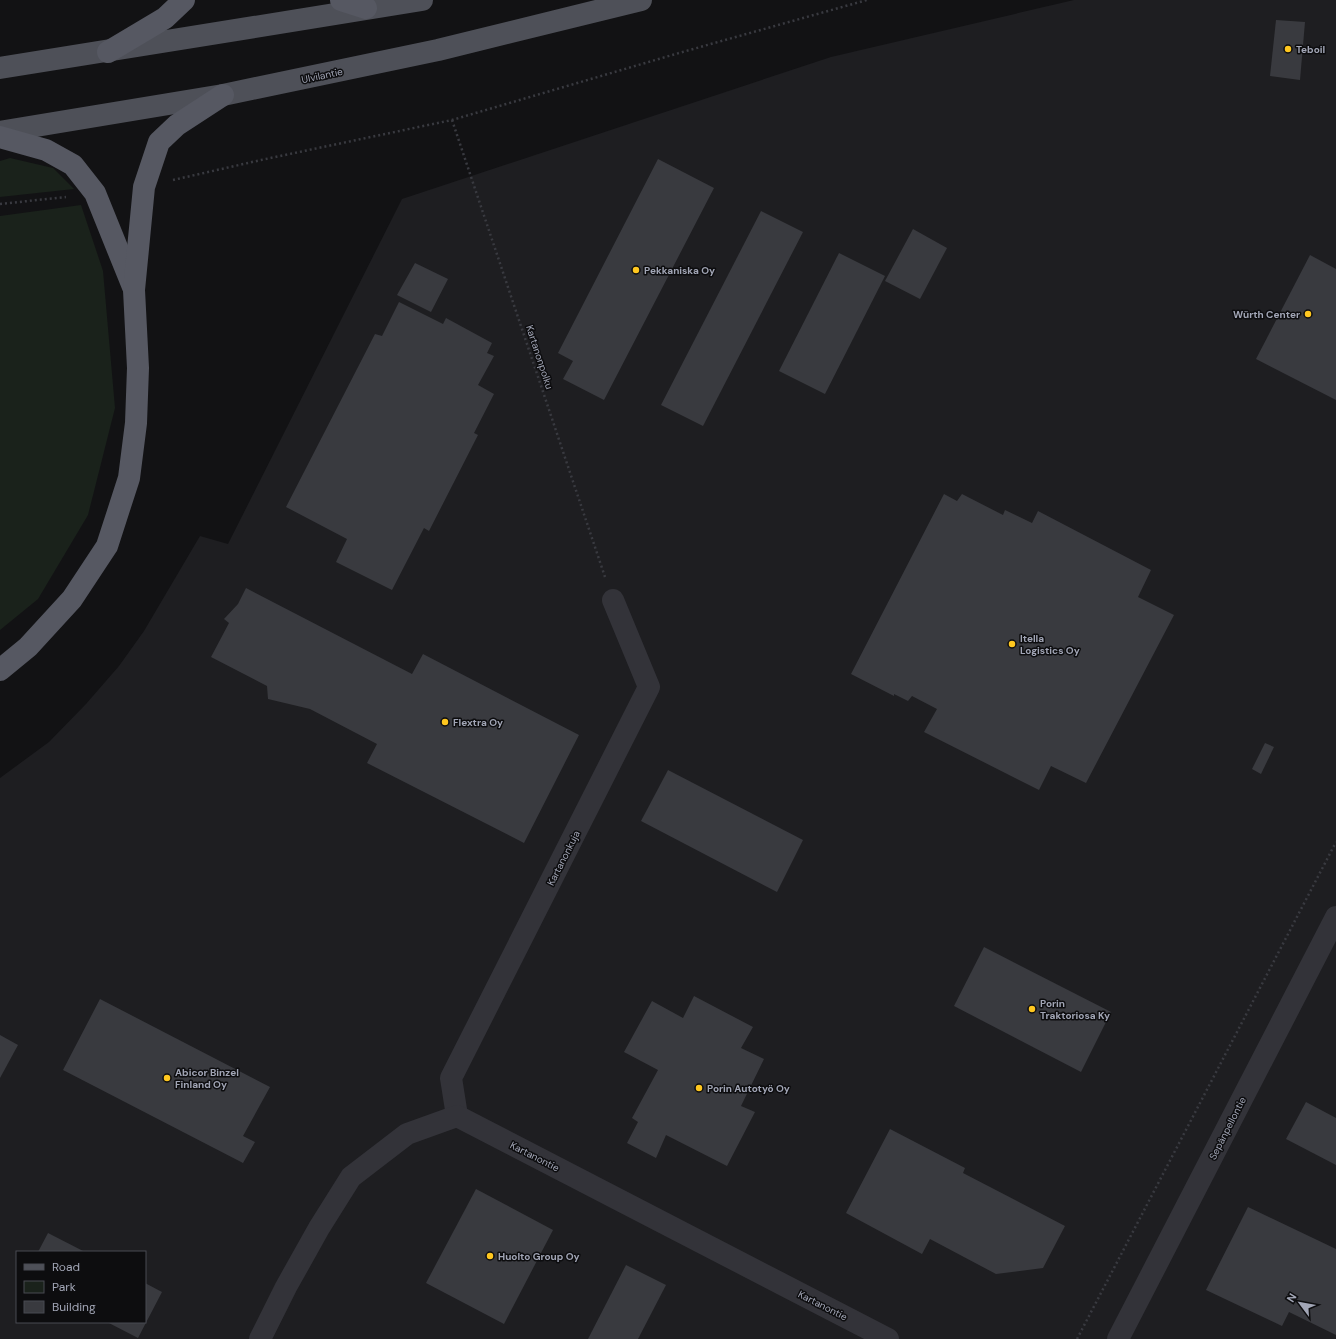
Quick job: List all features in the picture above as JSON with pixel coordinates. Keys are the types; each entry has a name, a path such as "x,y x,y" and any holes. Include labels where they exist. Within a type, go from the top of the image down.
{"highway":[{"path":"108,52 165,18 184,0"},
{"path":"341,0 366,8"},
{"path":"0,670 28,648 72,598 106,546 129,478 136,423 138,368 134,290 144,187 159,142 177,125 223,95"},
{"path":"0,137 46,150 73,165 95,193 134,290"}],"main road":[{"path":"0,68 108,52 366,8 422,0"},
{"name":"Ulvilantie","path":"0,132 223,95 438,50 641,0"}],"street":[{"name":"Kartanonkuja","path":"457,1116 451,1078 649,687 613,600"},
{"name":"Sepänpellontie","path":"1118,1339 1336,917"},
{"path":"260,1339 286,1287 319,1228 351,1177 407,1134 457,1116"},
{"name":"Kartanontie","path":"457,1116 888,1339"}],"path":[{"path":"144,187 261,160 452,120 679,53 867,0"},
{"name":"Kartanonpolku","path":"452,120 613,600"},
{"path":"0,204 95,193"},
{"path":"1077,1339 1336,842"}],"shaded area":[{"path":"1074,0 1336,0 1336,1339 0,1339 0,778 49,742 86,704 119,666 144,631 200,536 228,544 402,199 831,57"}],"green space":[{"path":"10,158 53,168 74,189 0,197 0,161"},
{"path":"81,205 103,271 115,408 88,515 38,599 0,630 0,216"}],"building":[{"name":"Teboil","path":"1276,20 1305,22 1300,80 1270,76"},
{"name":"Pekkaniska Oy","path":"658,159 714,188 604,400 563,379 573,361 558,353"},
{"path":"761,211 803,232 703,426 661,405"},
{"path":"913,229 947,248 920,299 885,281"},
{"path":"839,253 885,276 825,394 779,371"},
{"name":"Würth Center","path":"1310,255 1336,269 1336,400 1256,359"},
{"path":"415,263 448,279 431,312 397,295"},
{"path":"399,302 443,324 446,318 492,343 487,353 494,356 478,385 494,394 474,433 478,435 429,531 424,528 392,590 336,562 347,539 286,507 375,334 382,336"},
{"name":"Itella Logistics Oy","path":"944,494 957,501 962,494 1003,515 1005,510 1032,523 1038,511 1151,570 1138,597 1174,615 1086,783 1051,766 1039,790 924,732 937,709 912,696 908,701 894,694 894,696 851,674"},
{"name":"Flextra Oy","path":"246,588 412,674 423,654 579,735 524,843 367,763 377,744 310,709 268,699 267,686 211,657 229,623 224,619 238,604"},
{"path":"1265,743 1274,747 1261,774 1252,769"},
{"path":"668,770 803,840 777,892 641,821"},
{"name":"Porin Traktoriosa Ky","path":"984,947 1111,1012 1081,1072 954,1006"},
{"name":"Porin Autotyö Oy","path":"694,996 753,1027 741,1048 764,1059 741,1106 755,1112 727,1166 666,1135 656,1158 627,1143 638,1122 632,1118 658,1070 624,1052 652,1001 683,1018"},
{"name":"Abicor Binzel Finland Oy","path":"100,999 270,1087 243,1136 255,1142 243,1163 63,1070"},
{"path":"0,1035 18,1045 0,1078"},
{"path":"1306,1102 1336,1118 1336,1165 1286,1139"},
{"path":"890,1129 965,1168 963,1173 1065,1226 1043,1268 996,1274 930,1239 922,1254 846,1213"},
{"name":"Huolto Group Oy","path":"476,1189 553,1230 504,1324 426,1283"},
{"path":"1248,1207 1336,1249 1336,1335 1289,1312 1282,1326 1206,1290"},
{"path":"48,1233 83,1251 39,1251"},
{"path":"626,1265 666,1285 638,1339 588,1339"},
{"path":"146,1284 162,1292 146,1323"},
{"path":"109,1323 146,1323 138,1338"}],"place":[{"name":"Teboil","path":"1288,49"},
{"name":"Pekkaniska Oy","path":"636,270"},
{"name":"Würth Center","path":"1308,314"},
{"name":"Itella Logistics Oy","path":"1012,644"},
{"name":"Flextra Oy","path":"445,722"},
{"name":"Porin Traktoriosa Ky","path":"1032,1009"},
{"name":"Abicor Binzel Finland Oy","path":"167,1078"},
{"name":"Porin Autotyö Oy","path":"699,1088"},
{"name":"Huolto Group Oy","path":"490,1256"}]}
